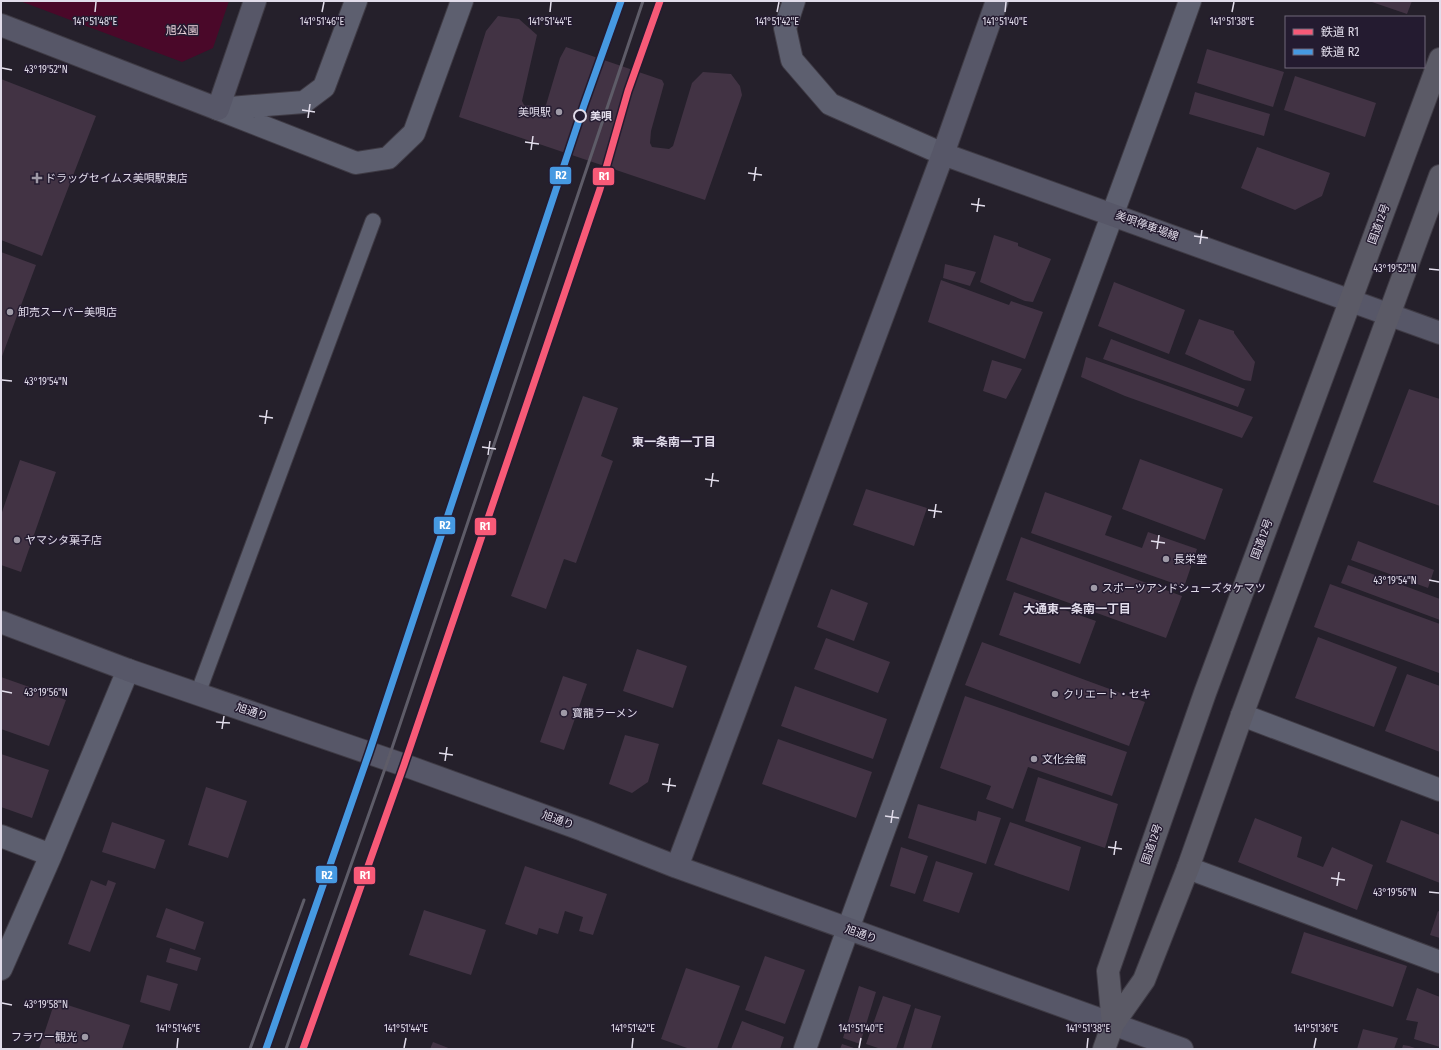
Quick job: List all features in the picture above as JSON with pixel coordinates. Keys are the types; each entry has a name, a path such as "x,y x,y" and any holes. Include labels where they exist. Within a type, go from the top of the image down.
{"highway":[{"name":"国道12号","path":"1113,1024 1108,971 1205,693 1440,59"},
{"name":"国道12号","path":"1104,1049 1113,1024 1144,980 1188,868 1388,313 1440,176"}],"street":[{"path":"218,109 255,1"},
{"path":"218,109 304,102 324,87 356,1"},
{"path":"1,25 356,163 388,158 414,133 462,1"},
{"path":"794,1 785,28 792,60 830,104 942,154"},
{"path":"677,867 998,1"},
{"path":"805,1049 848,929 1114,214 1190,1"},
{"name":"美唄停車場線","path":"942,154 1114,214 1440,333"},
{"name":"旭通り","path":"1,622 128,670 434,776 583,830 677,867 1182,1049"},
{"path":"1,969 51,855 128,670"},
{"path":"1242,715 1440,790"},
{"path":"1,836 51,855"},
{"path":"1188,868 1440,962"}],"lane":[{"path":"198,693 373,221"}],"green space":[{"name":"旭公園","path":"20,1 229,1 213,48 182,62"}],"building":[{"path":"1369,1 1412,1 1407,14"},
{"name":"美唄駅","path":"498,16 519,19 537,35 522,101 524,105 543,107 546,105 560,58 566,47 662,80 664,84 651,131 650,143 652,147 669,149 673,146 692,83 703,72 731,74 740,86 742,95 705,200 459,117 486,31"},
{"path":"1207,49 1284,72 1273,107 1197,83"},
{"path":"1295,76 1376,103 1365,137 1284,110"},
{"name":"ドラッグセイムス美唄駅東店","path":"1,79 96,116 42,256 1,240"},
{"path":"1195,92 1270,114 1264,136 1189,114"},
{"path":"1257,147 1330,173 1322,196 1295,210 1241,188"},
{"path":"994,235 1018,243 1018,246 1051,259 1033,302 1025,301 980,282"},
{"name":"卸売スーパー美唄店","path":"1,252 36,265 1,359"},
{"path":"945,264 976,272 970,286 943,278"},
{"path":"941,280 1009,305 1011,301 1043,312 1025,359 928,322"},
{"path":"1114,282 1185,310 1169,354 1098,326"},
{"path":"1199,319 1234,331 1255,362 1251,381 1244,380 1185,354"},
{"path":"1111,339 1245,389 1238,407 1103,359"},
{"path":"1086,357 1253,417 1242,438 1125,396 1081,377"},
{"path":"992,360 1022,369 1006,399 983,391"},
{"path":"1409,389 1440,399 1440,506 1373,482"},
{"path":"583,396 618,408 601,456 613,461 576,563 564,559 546,609 511,596"},
{"path":"1140,459 1223,489 1205,540 1122,509"},
{"name":"ヤマシタ菓子店","path":"20,460 56,472 21,572 1,565 1,515"},
{"path":"866,489 927,508 914,546 853,525"},
{"path":"1045,492 1112,516 1105,535 1142,548 1148,532 1197,549 1184,587 1031,533"},
{"name":"スポーツアンドシューズタケマツ","path":"1021,537 1182,596 1166,638 1006,580"},
{"path":"1358,541 1434,570 1428,588 1351,560"},
{"path":"1348,565 1440,599 1440,620 1341,583"},
{"path":"1330,584 1440,624 1439,673 1314,627"},
{"path":"831,589 868,603 854,641 817,627"},
{"path":"1014,592 1096,621 1080,664 999,635"},
{"path":"1318,637 1397,667 1374,727 1295,698"},
{"path":"826,638 890,662 878,693 814,669"},
{"name":"クリエート・セキ","path":"982,642 1145,702 1129,746 965,685"},
{"path":"637,649 687,666 673,708 623,691"},
{"path":"1407,674 1440,686 1440,752 1385,731"},
{"name":"寶龍ラーメン","path":"563,676 587,684 564,750 540,742"},
{"path":"1,677 66,700 49,746 1,729"},
{"path":"795,686 887,719 873,759 781,726"},
{"name":"文化会館","path":"965,696 1127,752 1112,796 1028,767 1013,809 986,799 991,786 940,768"},
{"path":"625,735 659,744 648,782 632,793 609,784"},
{"path":"778,739 872,772 856,818 762,784"},
{"path":"1,754 49,770 32,818 1,807"},
{"path":"1038,777 1118,804 1105,848 1025,821"},
{"path":"206,787 247,801 228,858 188,845"},
{"path":"918,804 976,821 978,811 1001,818 986,864 908,838"},
{"path":"1255,818 1302,837 1297,857 1323,867 1332,847 1373,865 1357,910 1238,862"},
{"path":"1401,820 1440,835 1440,883 1386,862"},
{"path":"112,822 165,840 155,869 102,852"},
{"path":"1010,822 1081,847 1069,891 994,865"},
{"path":"901,847 928,856 915,894 890,886"},
{"path":"936,861 973,873 959,913 923,901"},
{"path":"525,866 607,894 593,935 579,931 583,917 565,911 558,934 539,928 537,935 505,924"},
{"path":"91,880 106,886 108,880 116,883 90,952 68,944"},
{"path":"166,908 204,922 195,950 156,937"},
{"path":"424,910 486,930 471,975 409,955"},
{"path":"1438,911 1440,912 1440,938 1430,935"},
{"path":"1304,932 1407,966 1393,1007 1291,973"},
{"path":"170,948 201,958 197,971 166,962"},
{"path":"765,956 805,970 785,1024 745,1010"},
{"path":"686,968 740,986 717,1049 690,1049 661,1039"},
{"path":"147,975 178,984 170,1011 140,1002"},
{"path":"859,986 876,992 860,1044 843,1038"},
{"path":"1417,988 1440,997 1440,1047 1414,1039 1418,1022 1406,1020"},
{"path":"883,996 911,1005 896,1049 881,1049 866,1044"},
{"name":"フラワー観光","path":"55,1001 130,1025 122,1049 39,1049"},
{"path":"915,1008 941,1016 931,1049 903,1049"},
{"path":"742,1021 784,1037 780,1049 731,1049"},
{"path":"1363,1029 1398,1038 1394,1049 1357,1049"},
{"path":"433,1042 451,1049 430,1049"},
{"path":"842,1044 857,1049 840,1049"},
{"path":"1403,1045 1409,1046 1418,1049 1402,1049"}],"railway":[{"path":"266,1049 369,753 584,105 621,1"},
{"path":"286,1049 388,760 643,1"},
{"path":"250,1049 304,900"}],"rail line":[{"name":"R2","path":"266,1049 369,753 584,105 621,1"},
{"name":"R1","path":"303,1049 404,765 600,189 628,91 660,1"}],"place":[{"name":"美唄駅","path":"559,112"},
{"name":"美唄","path":"580,116"},
{"name":"ドラッグセイムス美唄駅東店","path":"37,178"},
{"name":"卸売スーパー美唄店","path":"10,312"},
{"name":"ヤマシタ菓子店","path":"17,540"},
{"name":"長栄堂","path":"1166,559"},
{"name":"スポーツアンドシューズタケマツ","path":"1094,588"},
{"name":"クリエート・セキ","path":"1055,694"},
{"name":"寶龍ラーメン","path":"564,713"},
{"name":"文化会館","path":"1034,759"},
{"name":"フラワー観光","path":"85,1037"}],"district":[{"name":"東一条南一丁目","path":"674,442"},
{"name":"大通東一条南一丁目","path":"1077,609"}]}
